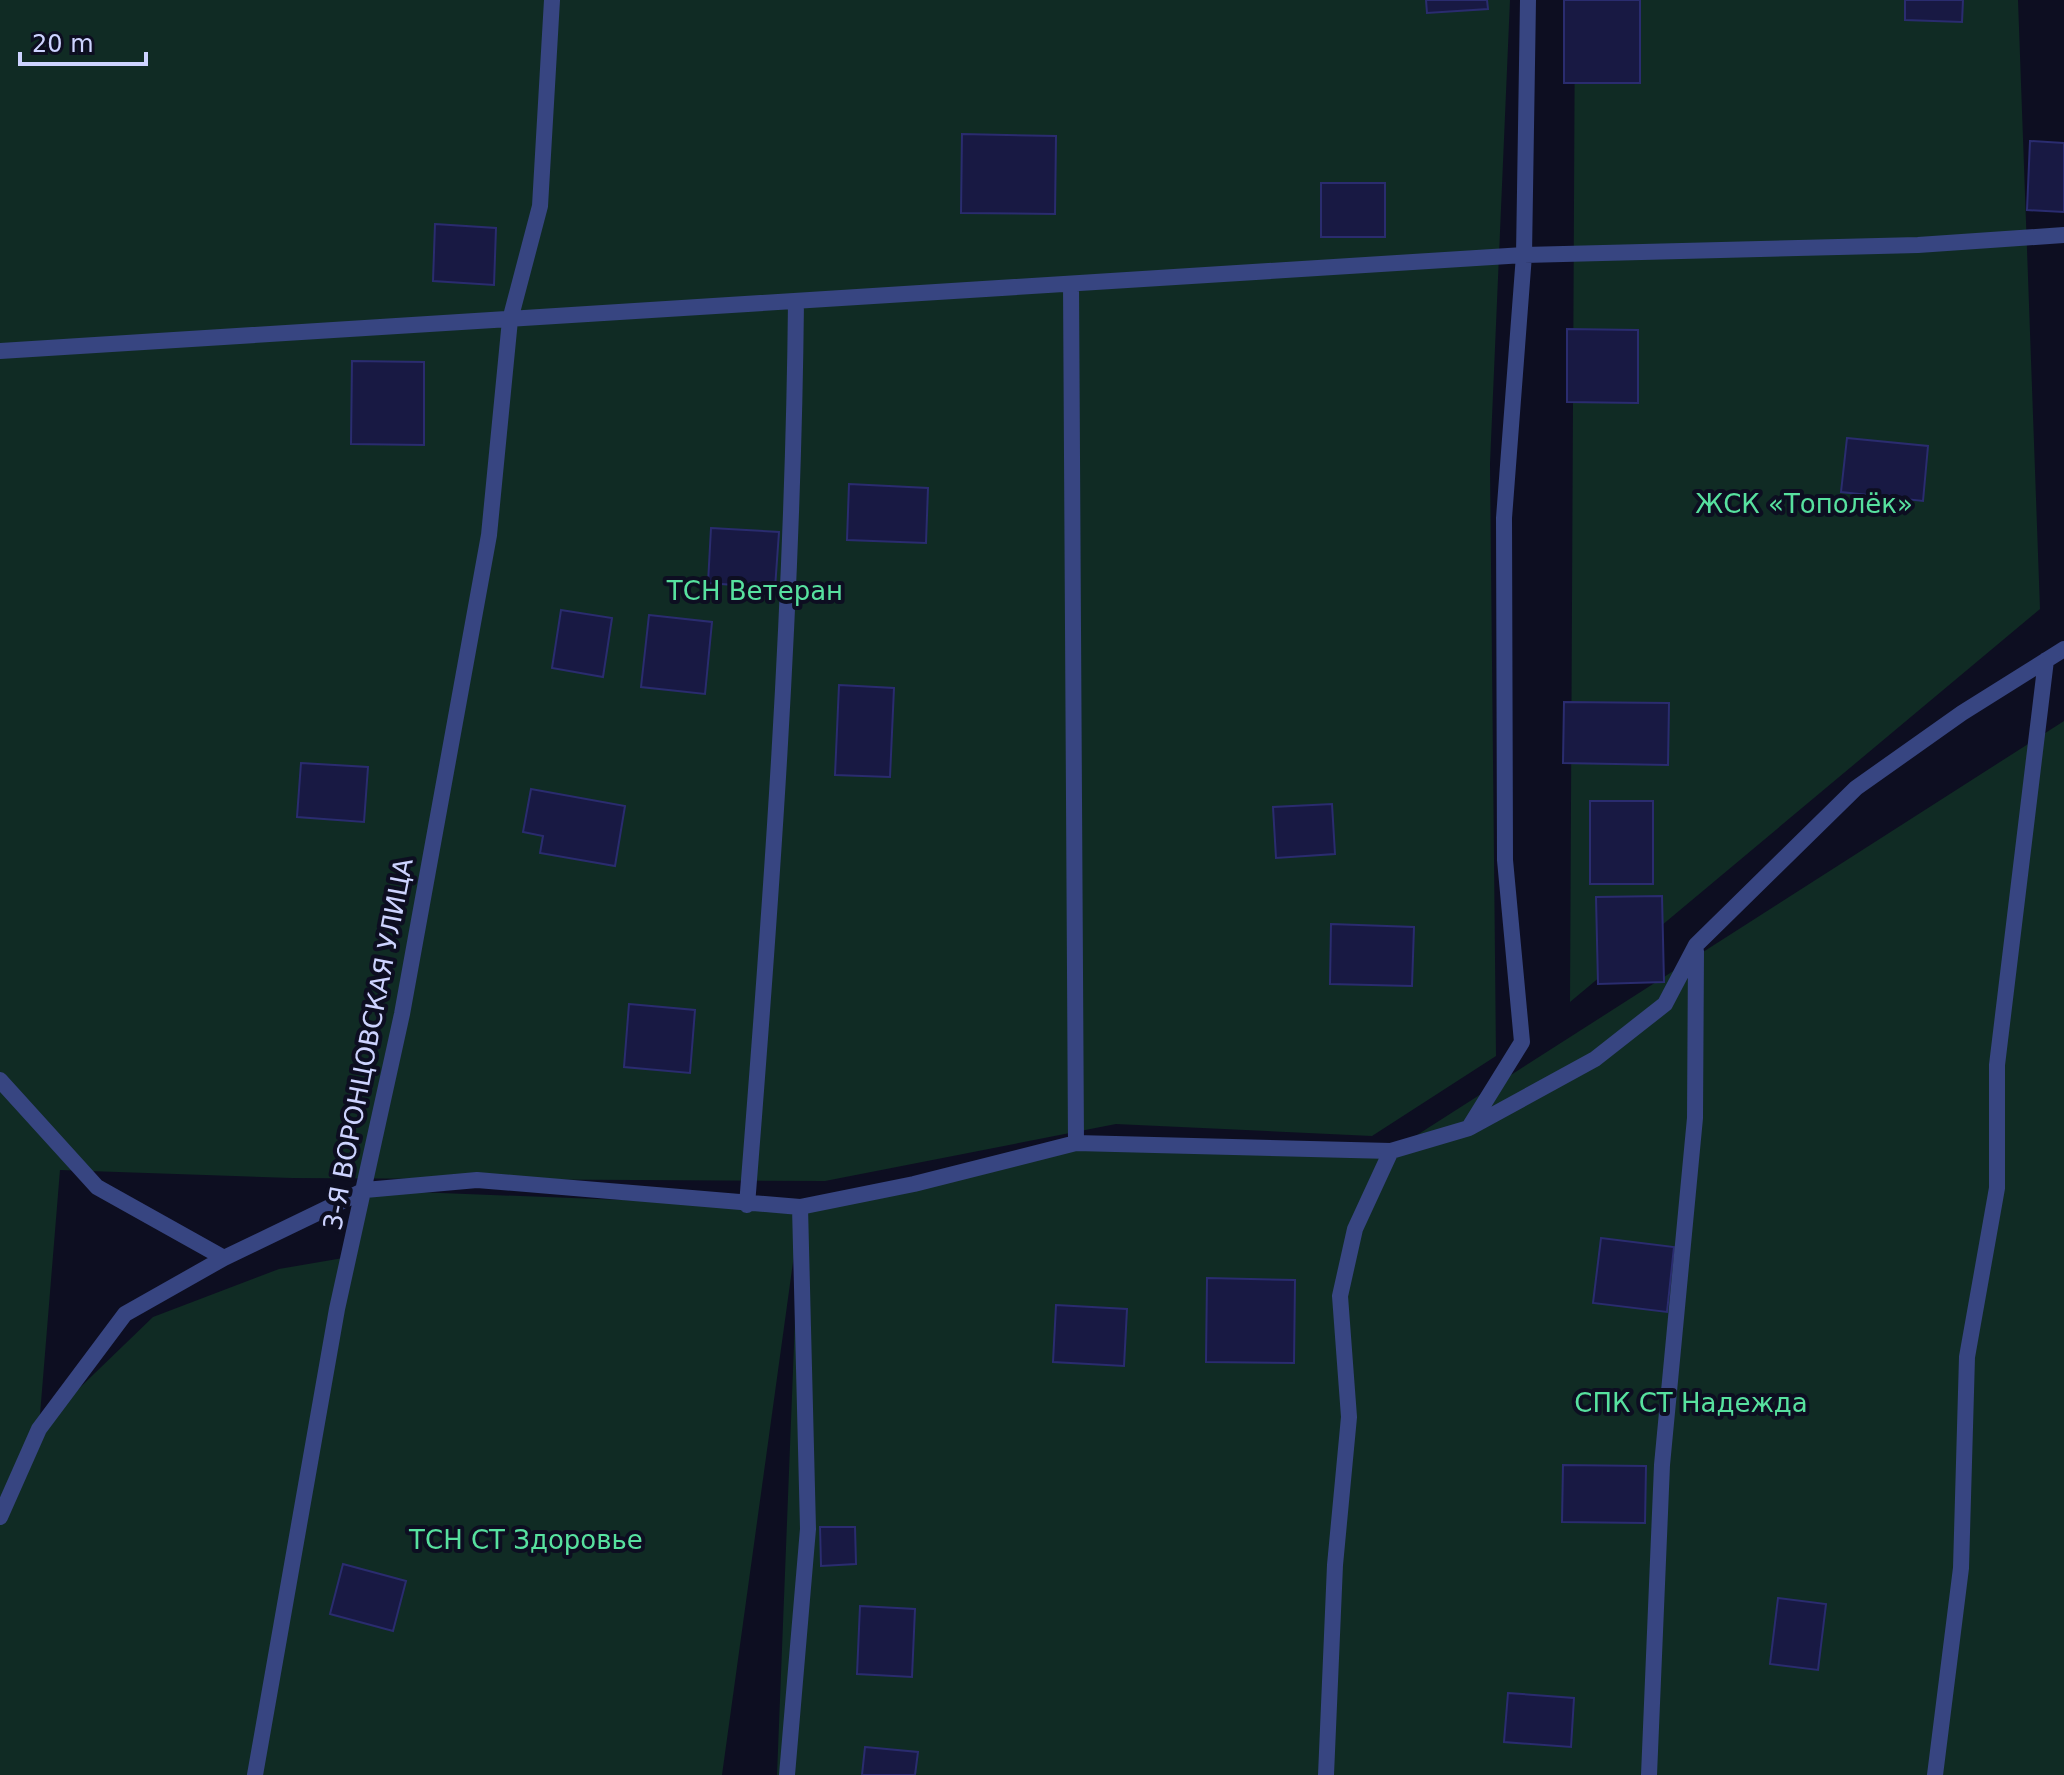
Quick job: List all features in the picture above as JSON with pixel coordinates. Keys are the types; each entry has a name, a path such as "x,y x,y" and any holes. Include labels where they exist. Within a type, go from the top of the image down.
{"lane":[{"name":"3-Я ВОРОНЦОВСКАЯ УЛИЦА","path":"255,1775 337,1309 402,1014 489,535 510,320 540,206 552,0"},
{"path":"1469,1128 1522,1042 1505,860 1504,518 1524,255 1528,0"},
{"path":"0,351 1524,255 1918,245 2064,235"},
{"path":"1071,284 1076,1143"},
{"path":"747,1205 772,889 795,450 796,302"},
{"path":"0,1517 39,1429 125,1314 224,1258 365,1190 477,1180 747,1205 800,1207 914,1184 1076,1143 1391,1151 1469,1128 1595,1059 1665,1004 1696,945 1856,788 1962,713 2064,649"},
{"path":"1935,1775 1961,1568 1967,1357 1997,1188 1997,1065 2046,660"},
{"path":"1649,1775 1662,1465 1695,1118 1696,945"},
{"path":"0,1080 97,1187 224,1258"},
{"path":"1326,1775 1335,1565 1349,1417 1340,1296 1355,1229 1391,1151"},
{"path":"787,1775 808,1529 800,1207"}],"green space":[{"path":"0,0 1510,0 1490,464 1496,1056 1372,1136 1116,1124 825,1181 292,1178 60,1170 39,1427 153,1317 279,1269 349,1257 365,1190 800,1207 1076,1143 1392,1151 2064,721 2064,1775 777,1775 799,1219 722,1775 0,1775"},
{"name":"ЖСК «Тополёк»","path":"1575,0 2018,0 2040,609 1570,1002"}],"building":[{"path":"1426,0 1487,0 1488,9 1427,13"},
{"path":"1564,0 1640,0 1640,83 1564,83"},
{"path":"1905,0 1963,0 1962,22 1905,20"},
{"path":"962,134 1056,136 1055,214 961,213"},
{"path":"2030,141 2064,143 2064,212 2027,210"},
{"path":"1321,183 1385,183 1385,237 1321,237"},
{"path":"435,224 496,228 494,285 433,281"},
{"path":"1567,329 1638,330 1638,403 1567,402"},
{"path":"352,361 424,362 424,445 351,444"},
{"path":"1847,438 1928,446 1923,501 1841,492"},
{"path":"849,484 928,488 926,543 847,540"},
{"path":"711,528 779,532 775,588 708,583"},
{"path":"561,610 612,618 603,677 552,668"},
{"path":"649,615 712,622 705,694 641,687"},
{"path":"839,685 894,688 890,777 835,775"},
{"path":"1564,702 1669,703 1668,765 1563,763"},
{"path":"301,763 368,767 364,822 297,817"},
{"path":"531,789 625,806 615,866 540,853 543,836 523,832"},
{"path":"1590,801 1653,801 1653,884 1590,884"},
{"path":"1332,804 1335,854 1276,858 1273,807"},
{"path":"1662,896 1664,982 1598,984 1596,897"},
{"path":"1331,924 1414,927 1412,986 1330,984"},
{"path":"629,1004 695,1010 690,1073 624,1067"},
{"path":"1601,1238 1674,1247 1667,1312 1593,1303"},
{"path":"1207,1278 1295,1280 1294,1363 1206,1362"},
{"path":"1056,1305 1127,1309 1124,1366 1053,1362"},
{"path":"1563,1465 1646,1466 1645,1523 1562,1522"},
{"path":"820,1527 855,1527 856,1564 821,1566"},
{"path":"343,1564 406,1581 393,1631 330,1614"},
{"path":"1778,1598 1826,1604 1818,1670 1770,1664"},
{"path":"860,1606 915,1609 912,1677 857,1674"},
{"path":"1508,1693 1574,1698 1571,1747 1504,1742"},
{"path":"865,1747 918,1752 915,1775 862,1775"}],"park label":[{"name":"ТСН Ветеран","path":"755,591"},
{"name":"СПК СТ Надежда","path":"1691,1403"},
{"name":"ТСН СТ Здоровье","path":"526,1540"}]}
